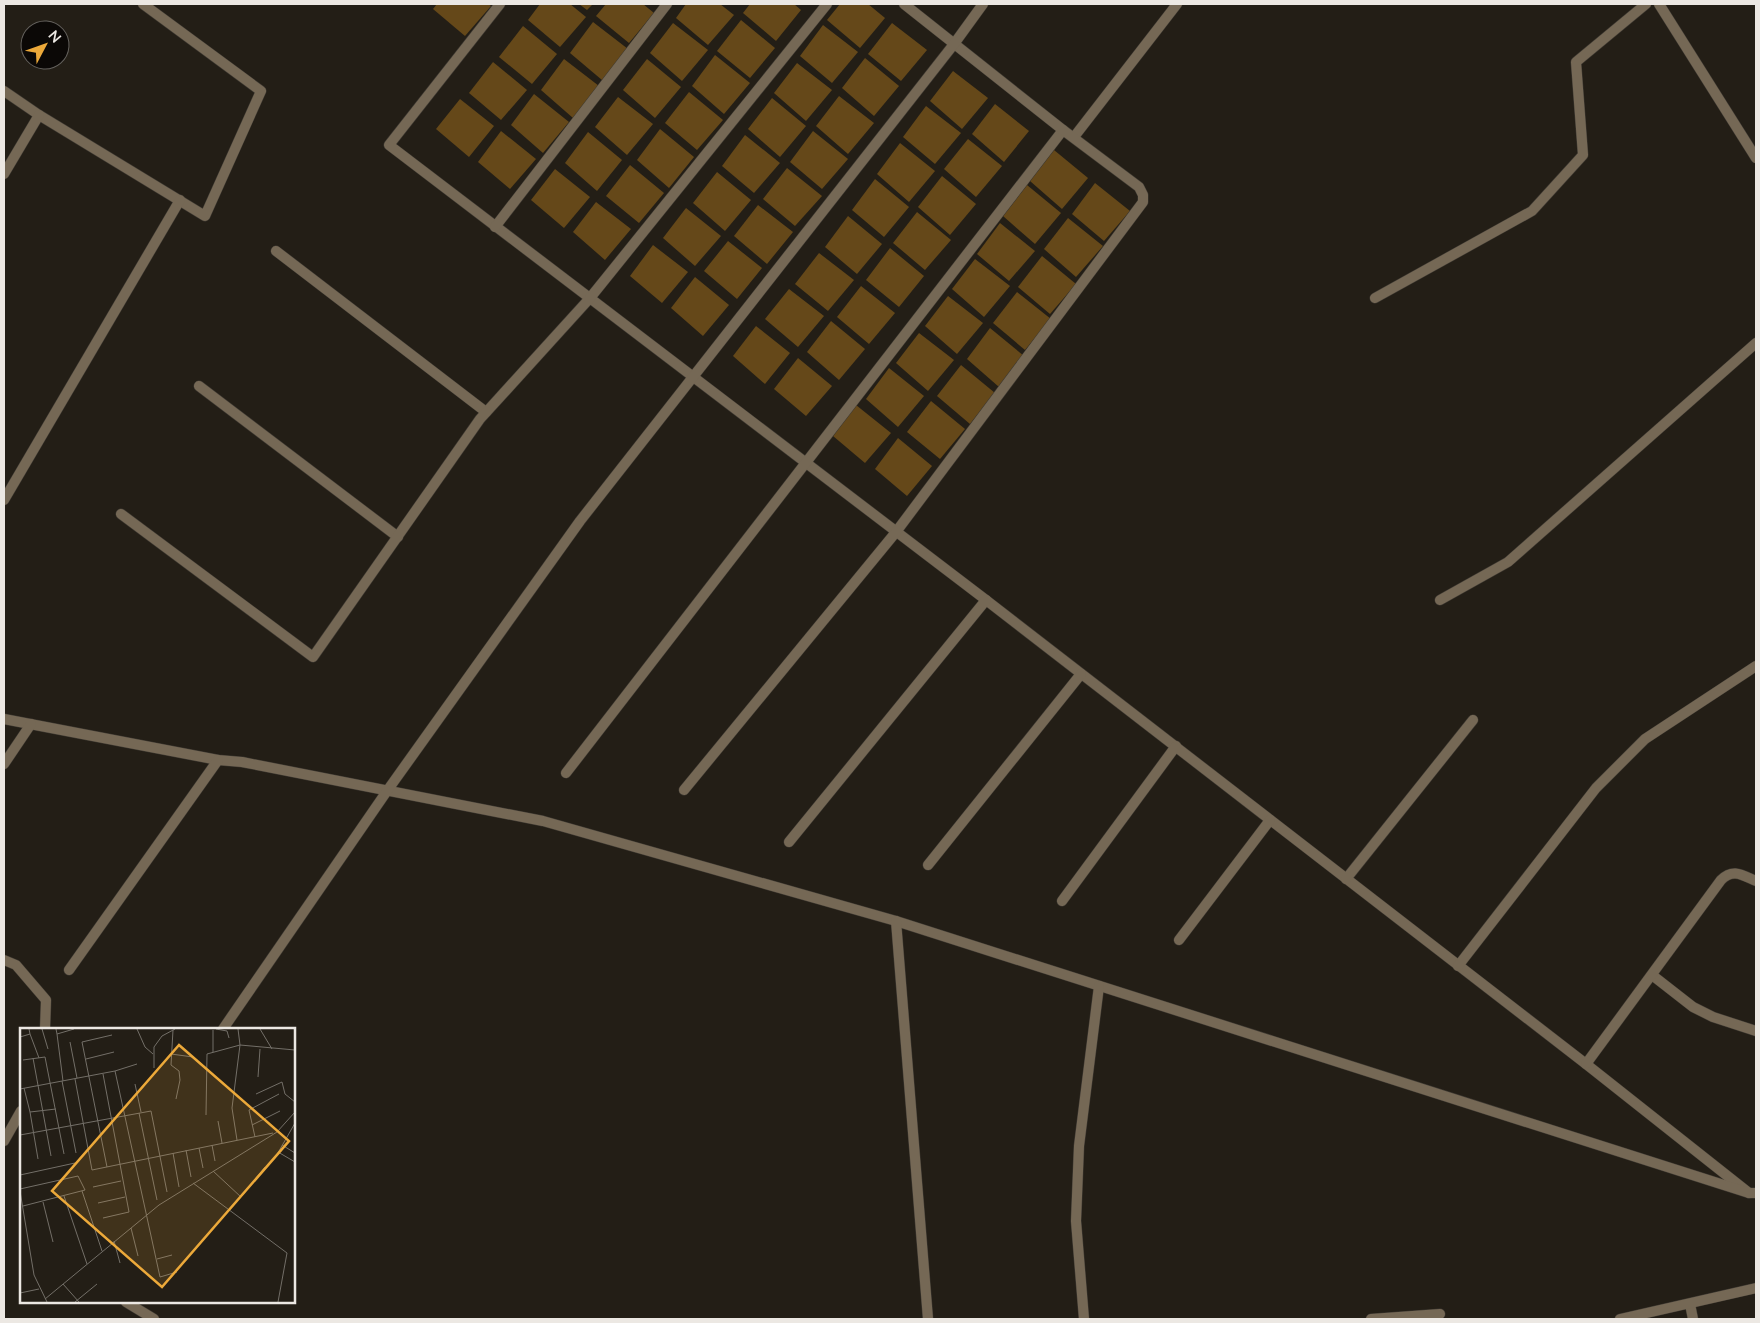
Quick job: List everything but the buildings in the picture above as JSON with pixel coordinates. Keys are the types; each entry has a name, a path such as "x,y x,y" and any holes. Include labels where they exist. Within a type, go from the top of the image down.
{"street":[{"path":"4,91 38,115 205,216 261,91 143,4"},
{"path":"500,4 389,145 986,600 1753,1193"},
{"path":"495,227 667,4"},
{"path":"121,514 313,657 486,412 590,298 828,4"},
{"path":"684,790 896,532 1142,202 1143,195 1139,187 1063,130 904,4"},
{"path":"224,1028 387,791 580,521 954,44 983,4"},
{"path":"1074,137 1177,4"},
{"path":"1375,298 1532,211 1583,154 1576,62 1646,4"},
{"path":"1659,4 1756,158"},
{"path":"4,174 38,115"},
{"path":"566,773 1063,130"},
{"path":"4,500 180,200"},
{"path":"276,251 486,412"},
{"path":"1440,600 1508,562 1756,343"},
{"path":"199,386 398,537"},
{"path":"789,842 986,600"},
{"path":"1458,966 1596,788 1645,739 1756,666"},
{"path":"928,865 1082,674"},
{"path":"4,720 218,760 242,762 543,821 896,921 1753,1193"},
{"path":"1346,879 1473,720"},
{"path":"4,764 31,724"},
{"path":"1062,901 1176,746"},
{"path":"70,970 218,760"},
{"path":"1179,940 1270,820"},
{"path":"1586,1064 1727,874 1734,872 1756,881"},
{"path":"896,921 928,1319"},
{"path":"4,960 16,965 46,1000 45,1028"},
{"path":"1652,975 1700,1010 1713,1017 1756,1032"},
{"path":"1084,1319 1076,1221 1078,1146 1099,986"},
{"path":"4,1141 20,1113"},
{"path":"1621,1319 1756,1288"},
{"path":"128,1303 154,1319"},
{"path":"1690,1304 1693,1319"},
{"path":"1371,1319 1440,1314"}]}
